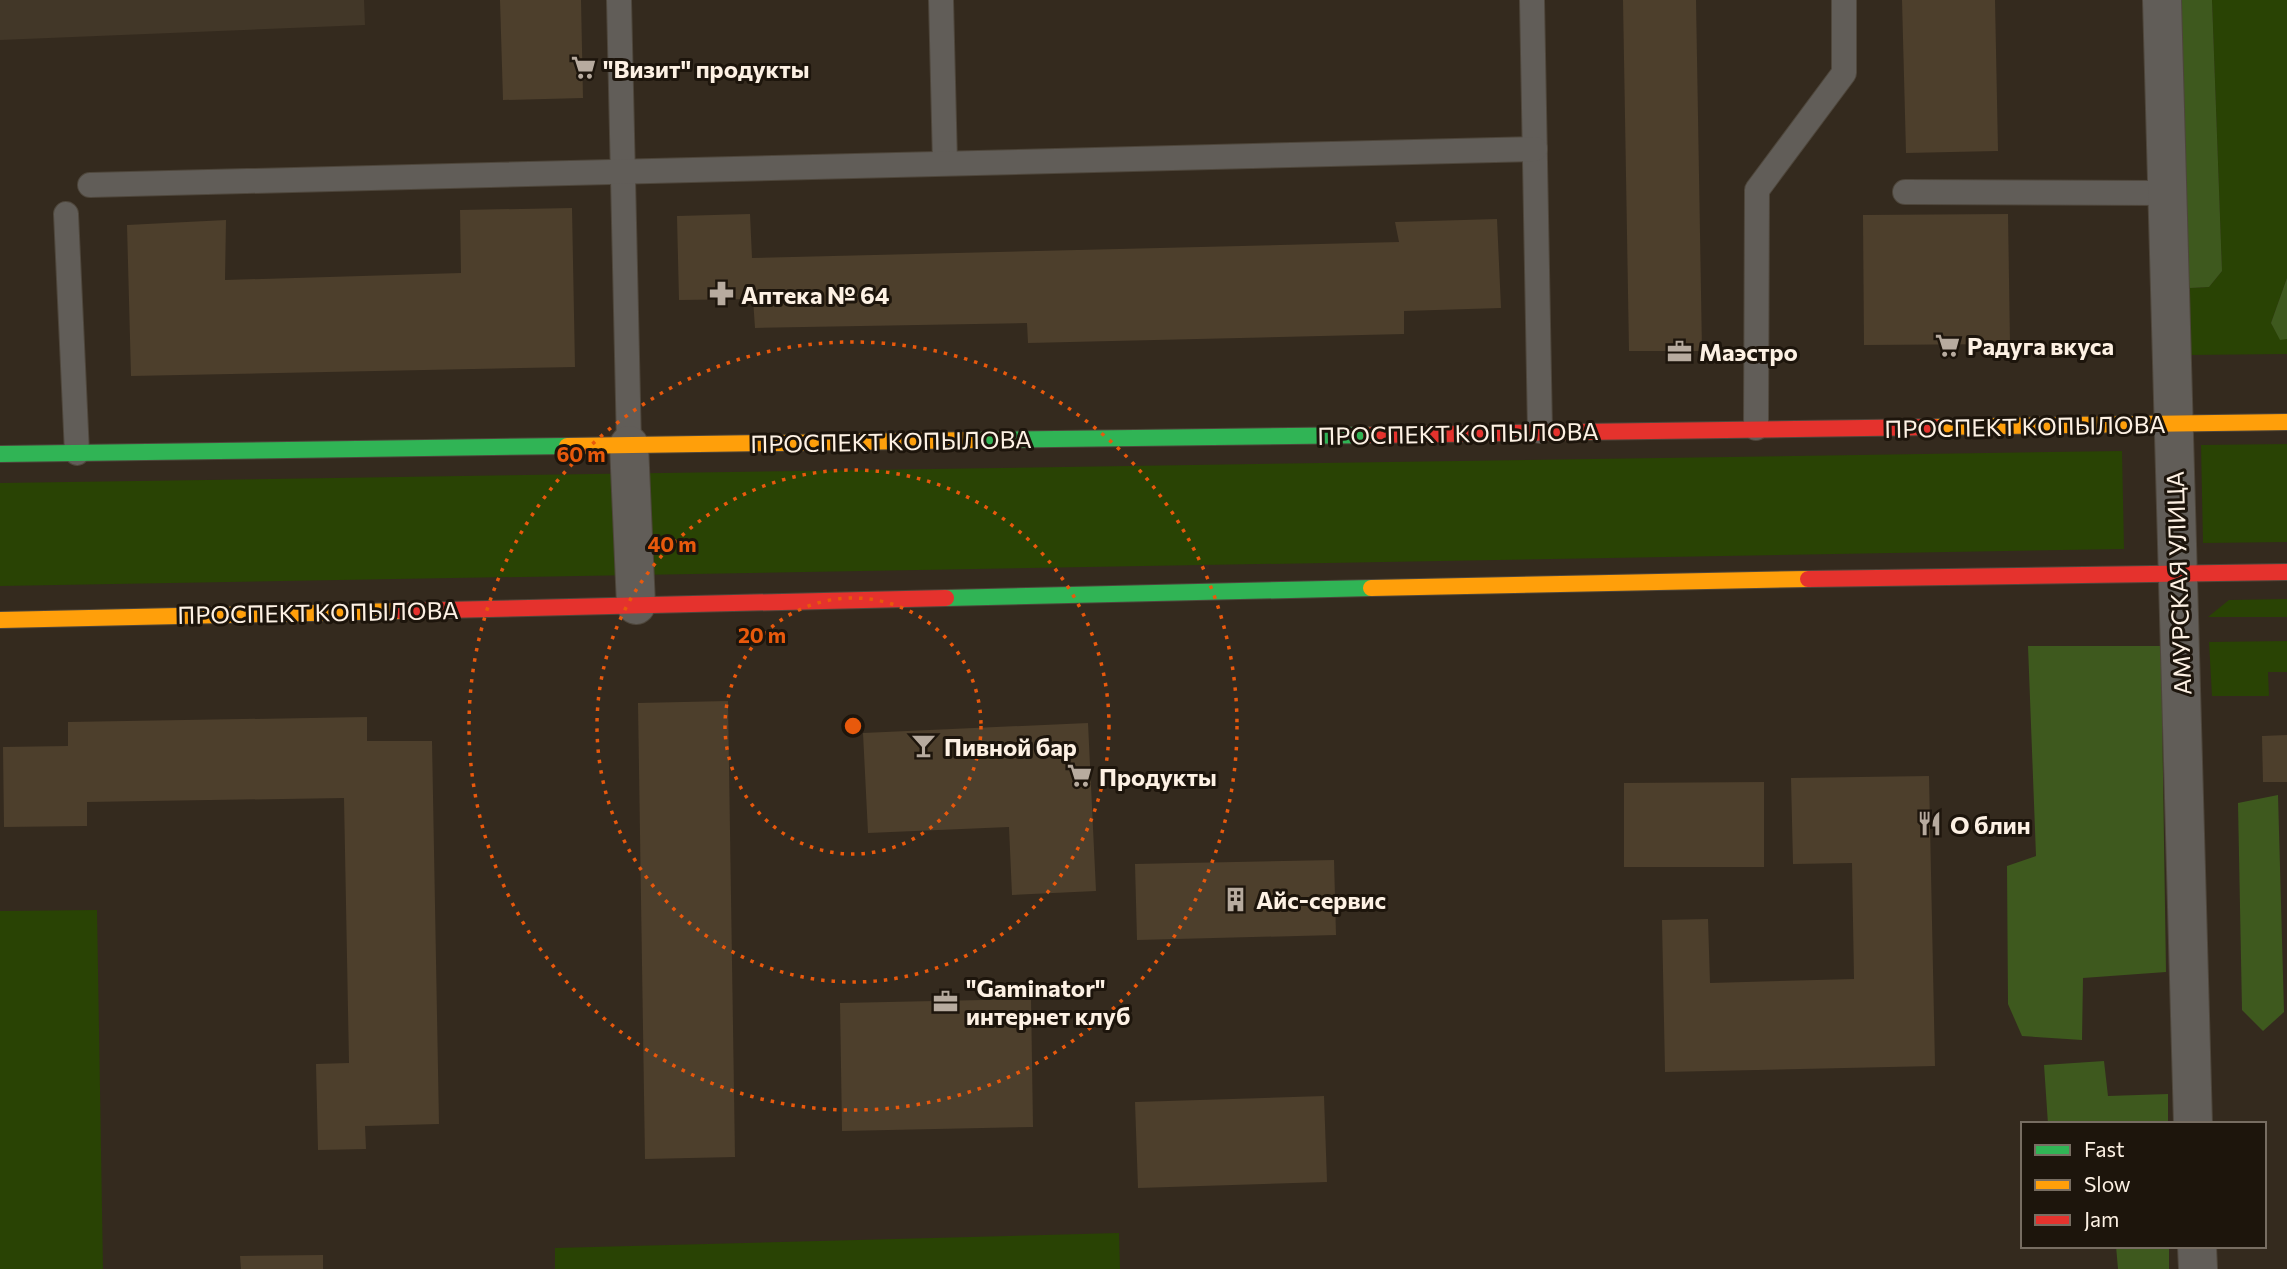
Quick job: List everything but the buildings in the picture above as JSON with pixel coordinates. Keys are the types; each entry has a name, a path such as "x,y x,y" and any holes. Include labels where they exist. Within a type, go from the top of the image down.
{"street":[{"name":"АМУРСКАЯ УЛИЦА","path":"2161,0 2193,1122"},
{"name":"ПРОСПЕКТ КОПЫЛОВА","path":"0,454 2287,422"},
{"path":"629,445 636,605"},
{"name":"ПРОСПЕКТ КОПЫЛОВА","path":"0,620 2287,572"},
{"path":"2197,1248 2197,1269"}],"lane":[{"path":"619,0 629,445"},
{"path":"941,0 945,163"},
{"path":"1532,0 1541,432"},
{"path":"1756,428 1757,190 1844,73 1844,0"},
{"path":"90,185 1535,149"},
{"path":"1905,192 2168,193"},
{"path":"66,214 77,453"}],"shaded area":[{"path":"0,0 364,0 365,25 0,40"}],"green space":[{"path":"2174,0 2212,0 2222,271 2209,287 2190,288 2181,270"},
{"path":"2212,0 2287,0 2287,278 2271,323 2280,339 2287,339 2287,354 2187,355 2181,270 2190,288 2209,287 2222,271"},
{"path":"2287,278 2287,339 2280,340 2271,323"},
{"path":"2287,444 2287,542 2203,543 2201,445"},
{"path":"2122,451 2124,549 0,586 0,483"},
{"path":"2287,599 2287,617 2208,617 2229,600"},
{"path":"2287,641 2287,672 2268,672 2269,696 2212,696 2209,642"},
{"path":"2028,646 2161,646 2166,972 2083,978 2082,1040 2022,1036 2008,1004 2007,866 2036,856"},
{"path":"2278,795 2284,1012 2263,1031 2242,1010 2238,803"},
{"path":"97,910 103,1269 0,1269 0,911"},
{"path":"2104,1061 2108,1096 2168,1094 2168,1122 2048,1122 2044,1065"},
{"path":"1119,1233 1120,1269 555,1269 555,1248"},
{"path":"2116,1248 2169,1248 2169,1269 2118,1269"}],"traffic: fast":[{"path":"976,440 1371,435"},
{"path":"0,454 567,446"},
{"path":"946,598 1371,588"}],"traffic: slow":[{"path":"1934,427 2287,422"},
{"path":"567,446 976,440"},
{"path":"1371,588 1808,579"},
{"path":"0,620 401,611"}],"traffic: jam":[{"path":"1371,435 1934,427"},
{"path":"1808,579 2287,572"},
{"path":"401,611 946,598"}],"place":[{"name":"\"Визит\" продукты","path":"583,68"},
{"name":"Аптека № 64","path":"721,294"},
{"name":"Радуга вкуса","path":"1947,345"},
{"name":"Маэстро","path":"1679,351"},
{"name":"Пивной бар","path":"924,746"},
{"name":"Продукты","path":"1079,776"},
{"name":"О блин","path":"1930,824"},
{"name":"Айс-сервис","path":"1236,899"},
{"name":"\"Gaminator\" интернет клуб","path":"946,1001"}]}
